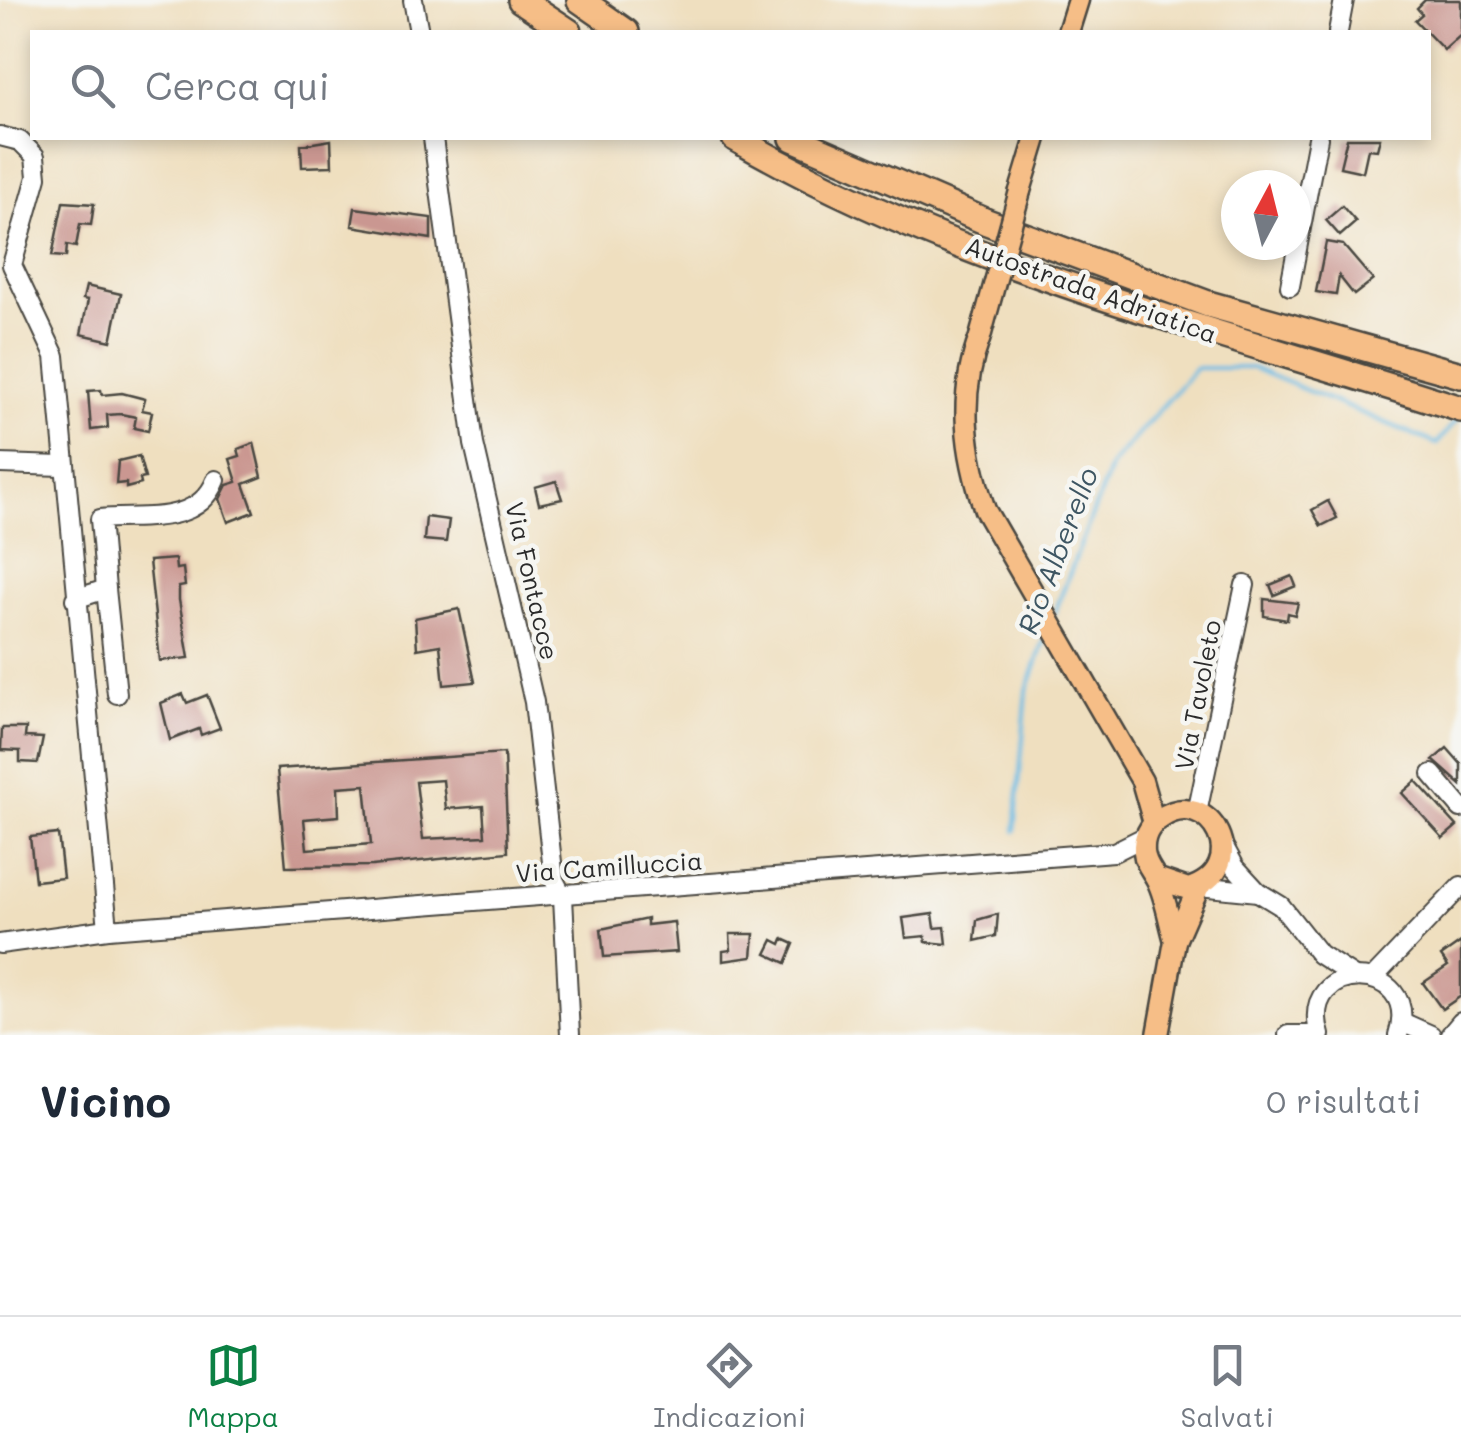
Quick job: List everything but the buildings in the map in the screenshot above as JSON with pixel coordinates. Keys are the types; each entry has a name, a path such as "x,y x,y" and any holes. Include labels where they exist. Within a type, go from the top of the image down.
{"highway":[{"path":"521,0 565,30"},
{"path":"580,0 623,30"},
{"name":"Autostrada Adriatica","path":"739,140 793,171 984,253 1187,326 1454,407"},
{"name":"Autostrada Adriatica","path":"797,140 987,222 1208,304 1461,375"}],"main road":[{"path":"1069,30 1078,0"},
{"path":"1035,140 980,337 966,411 972,472 985,510 1142,781 1152,872 1175,940"},
{"path":"1142,781 1218,830 1222,843 1217,870 1199,886 1175,940 1158,1035"},
{"path":"1150,830 1190,812"},
{"path":"1152,872 1177,888 1199,886"}],"street":[{"path":"413,0 419,30"},
{"path":"1338,30 1344,0"},
{"path":"0,136 20,141 35,156 36,177 12,264 54,356 108,929"},
{"name":"Via Fontacce","path":"433,140 474,444 534,702 554,880 562,896 570,1035"},
{"path":"1290,286 1318,140"},
{"path":"0,464 62,466"},
{"path":"117,694 100,518 194,510 210,496 216,480"},
{"name":"Via Tavoleto","path":"1190,812 1245,585"},
{"path":"75,599 106,590"},
{"path":"1432,774 1461,808"},
{"name":"Via Camilluccia","path":"0,944 108,929 1114,852 1150,830"},
{"path":"1222,843 1234,868 1258,892 1282,906 1319,954 1353,976 1373,978 1394,994"},
{"name":"Via Camilluccia","path":"1114,852 1152,872"},
{"path":"1199,886 1258,892"},
{"path":"1373,978 1461,886"},
{"path":"1401,953 1394,994 1400,1028 1432,1035"},
{"path":"1288,1035 1317,1035 1324,973 1319,954"},
{"path":"1322,996 1331,986 1353,976"},
{"path":"1450,1035 1461,1022"}],"waterway":[{"name":"Rio Alberello","path":"1055,612 1111,465 1196,368 1252,368 1437,444 1458,418"},
{"name":"Rio Alberello","path":"1015,831 1027,690 1048,630"}]}
